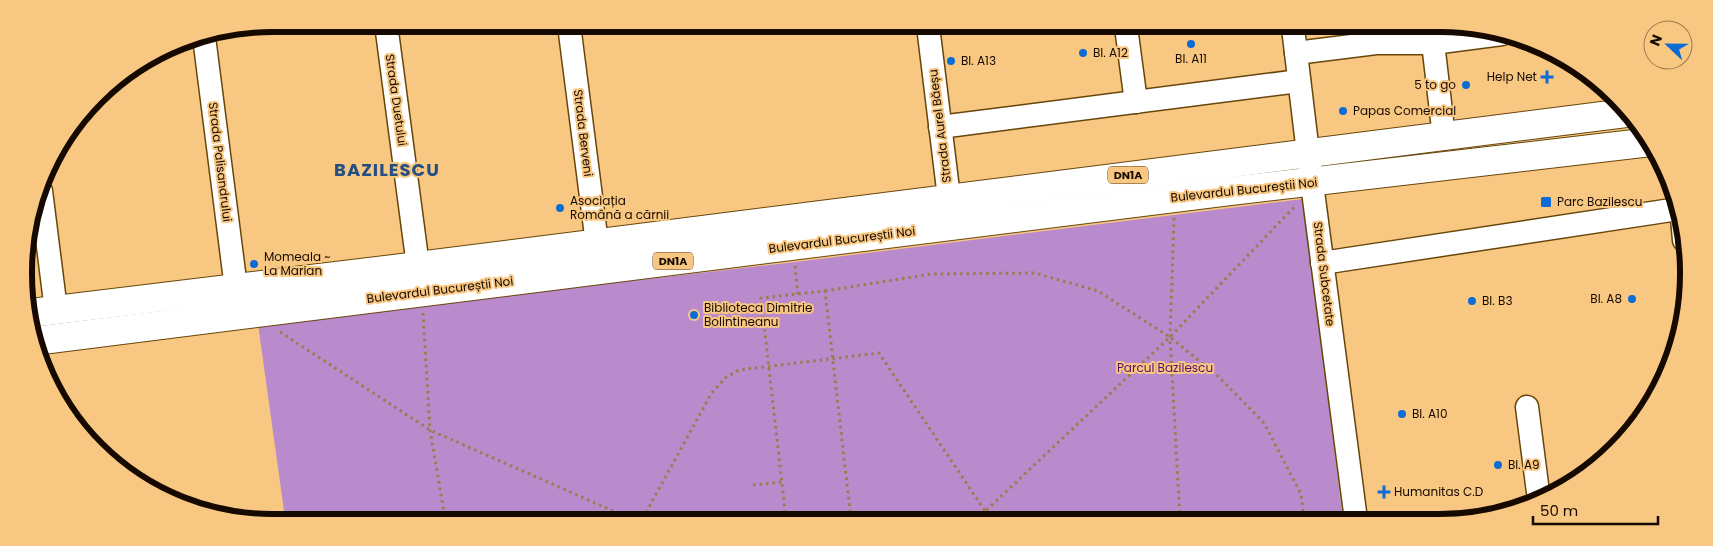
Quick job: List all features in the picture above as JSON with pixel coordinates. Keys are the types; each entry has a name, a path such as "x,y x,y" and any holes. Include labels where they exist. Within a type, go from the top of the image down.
{"main road":[{"name":"DN1A","path":"43,312 1621,114"},
{"name":"Bulevardul Bucureștii Noi","path":"42,340 1210,193 1642,143"}],"street":[{"name":"Strada Duetului","path":"387,32 418,266"},
{"name":"Strada Berveni","path":"570,32 601,270"},
{"name":"Strada Aurel Băeșu","path":"929,32 948,198 954,226"},
{"path":"1127,32 1136,102"},
{"name":"Strada Subcetate","path":"1293,32 1355,514"},
{"path":"1296,53 1375,35 1433,43 1464,34"},
{"name":"Strada Palisandrului","path":"205,43 236,288"},
{"path":"1433,43 1444,137"},
{"path":"940,127 1299,81"},
{"path":"41,210 43,312"},
{"path":"1322,263 1672,210"},
{"path":"1527,407 1538,492"}],"path":[{"path":"983,514 1170,337 1296,205"},
{"path":"1174,213 1170,337 1180,514"},
{"path":"795,262 798,294"},
{"path":"785,514 761,298 826,291 931,274 1035,273 1098,292 1170,337 1219,377 1264,423 1301,494 1303,514"},
{"path":"826,291 850,514"},
{"path":"423,312 430,430 444,514"},
{"path":"275,329 430,430 620,514"},
{"path":"645,514 712,394 725,378 739,370 769,365 879,353 990,514"},
{"path":"753,485 782,482"}],"green space":[{"name":"Parcul Bazilescu","path":"1303,199 1342,514 284,514 258,324 795,262"}],"place":[{"name":"Bl. A11","path":"1191,44"},
{"name":"Bl. A12","path":"1083,53"},
{"name":"Bl. A13","path":"951,61"},
{"name":"Help Net","path":"1547,77"},
{"name":"5 to go","path":"1466,85"},
{"name":"Papas Comercial","path":"1343,111"},
{"name":"Parc Bazilescu","path":"1546,202"},
{"name":"Asociația Română a cărnii","path":"560,208"},
{"name":"Momeala ~ La Marian","path":"254,264"},
{"name":"Bl. A8","path":"1632,299"},
{"name":"Bl. B3","path":"1472,301"},
{"name":"Biblioteca Dimitrie Bolintineanu","path":"694,315"},
{"name":"Bl. A10","path":"1402,414"},
{"name":"Bl. A9","path":"1498,465"},
{"name":"Humanitas C.D","path":"1384,492"}],"district":[{"name":"BAZILESCU","path":"387,170"}]}
